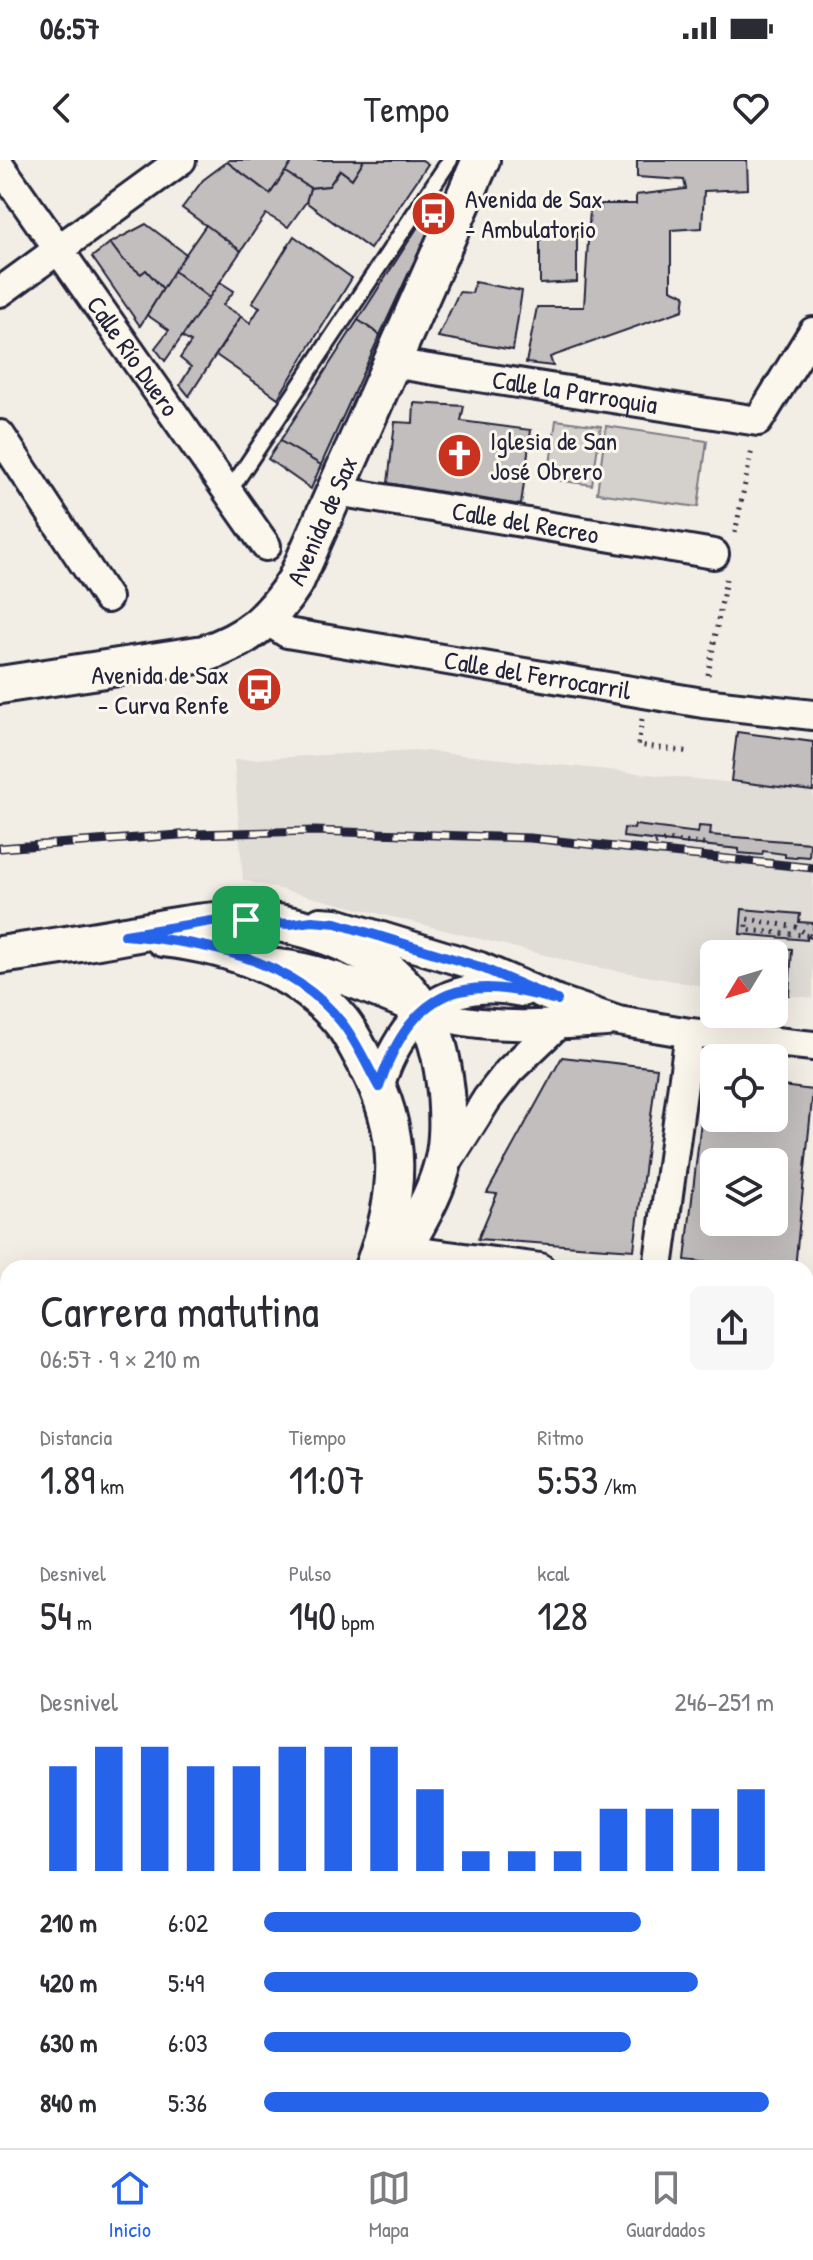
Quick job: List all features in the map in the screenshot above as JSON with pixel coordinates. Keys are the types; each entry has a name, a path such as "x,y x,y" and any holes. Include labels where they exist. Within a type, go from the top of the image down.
{"street":[{"path":"0,292 181,160"},
{"name":"Avenida de Sax","path":"0,685 204,654 232,644 267,620 296,580 336,491 391,363 469,162"},
{"name":"Calle Río Duero","path":"0,166 266,546"},
{"name":"Calle la Parroquia","path":"391,363 758,421 813,332"},
{"path":"0,435 107,598"},
{"name":"Calle del Recreo","path":"336,491 714,554"},
{"name":"Calle del Ferrocarril","path":"267,620 287,633 703,703 813,715"},
{"path":"0,955 218,920 336,923 480,967 557,1012"},
{"path":"290,924 340,941 365,954 387,970 424,1011 441,1057 445,1084 448,1123 441,1172"},
{"path":"125,935 194,942 258,962 301,984 342,1022 379,1087 393,1135 394,1158 387,1222 389,1260"},
{"path":"258,962 286,965 329,976 374,990 424,1011"},
{"path":"379,1087 392,1049 424,1011 463,990 513,990 557,1012 690,1033 813,1046"},
{"path":"390,1260 487,1099 557,1012"},
{"path":"659,1260 690,1033"}],"lane":[{"path":"228,493 469,162"}],"path":[{"path":"638,745 690,752"},
{"path":"655,844 666,840 710,845"},
{"path":"747,919 796,927 811,936 747,930 747,919"}],"shaded area":[{"path":"556,420 601,426 592,485 548,479"},
{"path":"606,426 707,441 698,507 597,493"},
{"path":"415,750 813,791 813,998 788,995 788,940 700,940 700,986 585,965 243,880 234,760"}],"building":[{"path":"294,160 270,194 227,162"},
{"path":"294,160 364,160 352,179 340,170 329,186 310,188 285,172"},
{"path":"364,160 422,160 428,164 370,249 306,202 310,188 329,186 340,170 352,179"},
{"path":"637,160 747,160 748,189 704,191 702,228 671,230 671,289 685,295 683,310 550,357 553,366 526,363 537,307 584,307 590,209 601,209 600,204 636,204 636,195 686,189 684,180 637,177"},
{"path":"227,162 270,194 285,172 310,188 306,202 288,227 266,214 241,251 182,208 203,180"},
{"path":"421,222 430,227 380,335 358,320"},
{"path":"146,224 186,254 163,289 146,270 141,274 122,259 110,243"},
{"path":"206,225 241,251 209,298 174,271"},
{"path":"577,226 577,282 540,284 540,227"},
{"path":"294,236 352,278 278,398 216,355 241,316 250,323 260,307 252,303"},
{"path":"110,243 122,259 141,274 146,270 163,289 140,326 92,257"},
{"path":"174,271 209,298 165,361 155,348 169,330 147,315"},
{"path":"220,282 234,291 223,305 241,316 189,396 180,385 191,367 180,358 191,342 182,337"},
{"path":"475,282 522,291 513,350 438,337 459,292 472,293"},
{"path":"358,320 380,335 321,465 280,441"},
{"name":"Iglesia de San José Obrero","path":"414,403 464,406 461,421 531,430 521,505 388,483 395,422 413,423"},
{"path":"280,441 321,465 311,489 268,459"},
{"path":"737,732 813,742 813,791 731,781"},
{"path":"635,825 698,833 699,826 711,827 710,835 810,843 809,857 785,857 785,854 763,851 762,855 739,853 739,849 623,837 624,828 634,829"},
{"path":"742,909 800,914 799,922 813,923 813,938 740,934"},
{"path":"788,949 792,949 788,995"},
{"path":"562,1057 657,1068 634,1250 478,1239 497,1194 487,1193"},
{"path":"788,1087 813,1090 796,1260 685,1260 700,1129 700,1132 788,1132"}],"railway":[{"path":"0,848 193,834 314,831 530,838 813,868"}],"place":[{"name":"Avenida de Sax - Ambulatorio","path":"434,214"},
{"name":"Iglesia de San José Obrero","path":"459,456"},
{"name":"Avenida de Sax - Curva Renfe","path":"260,690"}],"route":[{"path":"218,920 246,920 290,924 312,921 336,923 480,967 557,1000 513,990 491,989 463,990 443,999 424,1011 392,1049 379,1087 342,1022 301,984 258,962 194,942 125,935 218,920"}]}
